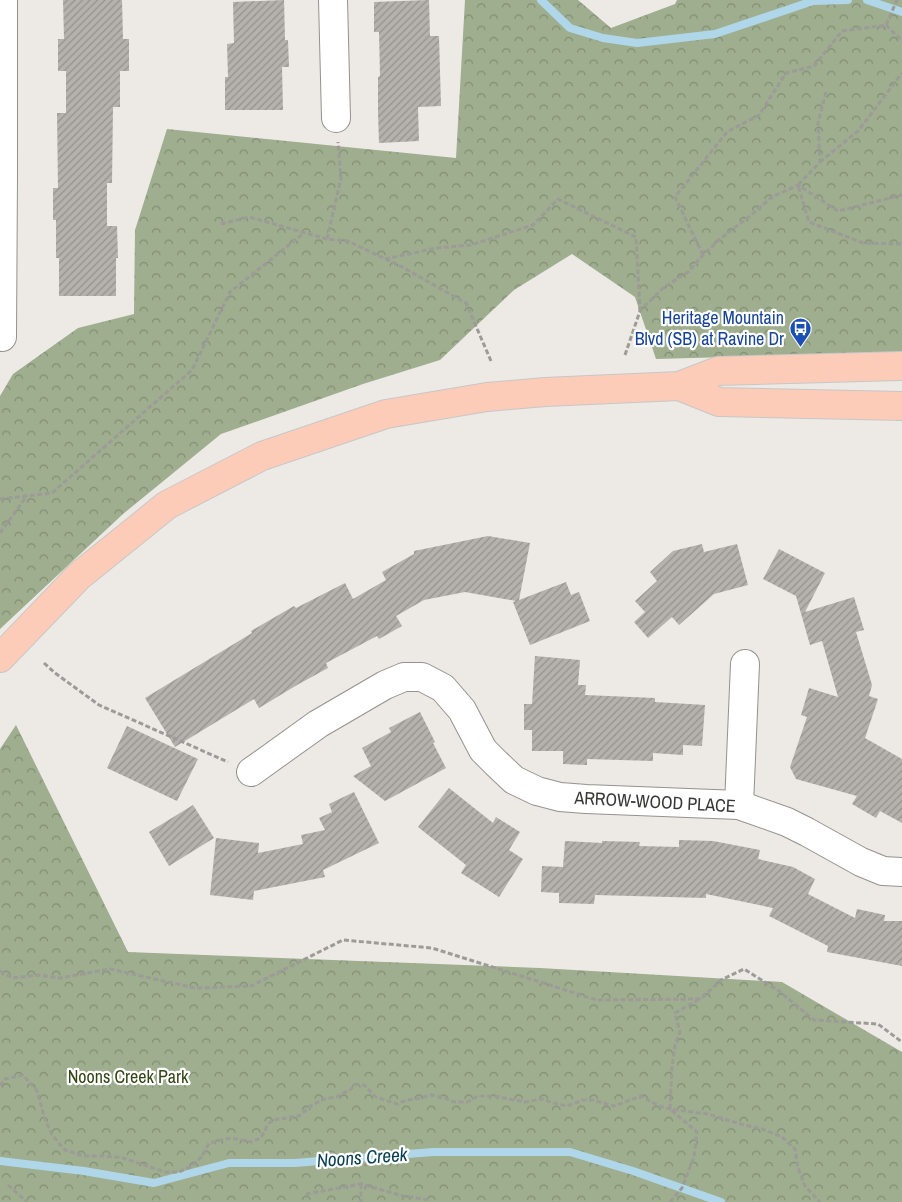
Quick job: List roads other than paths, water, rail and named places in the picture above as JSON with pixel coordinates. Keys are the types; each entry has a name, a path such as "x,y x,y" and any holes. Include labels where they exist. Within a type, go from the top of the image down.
{"main road":[{"path":"0,658 79,576 167,505 262,456 386,414 506,395 679,386 718,371 902,366"},
{"path":"679,386 719,402 902,406"}],"street":[{"path":"2,0 2,337"},
{"path":"333,0 336,118"},
{"path":"739,805 745,664"},
{"name":"ARROW-WOOD PLACE","path":"251,772 318,724 385,685 404,677 448,678 483,750 514,780 537,791 560,797 586,799 739,805 787,822 861,862 883,871 902,872"}],"waterway":[{"path":"541,0 570,28 603,38 637,43 715,34 813,1 848,0"},
{"path":"867,0 902,12"},
{"name":"Noons Creek","path":"0,1161 84,1171 154,1183 229,1163 295,1163 433,1152 570,1152 633,1171 721,1202"}],"place":[{"name":"Heritage Mountain Blvd (SB) at Ravine Dr","path":"800,347"}],"park label":[{"name":"Noons Creek Park","path":"128,1077"}]}
